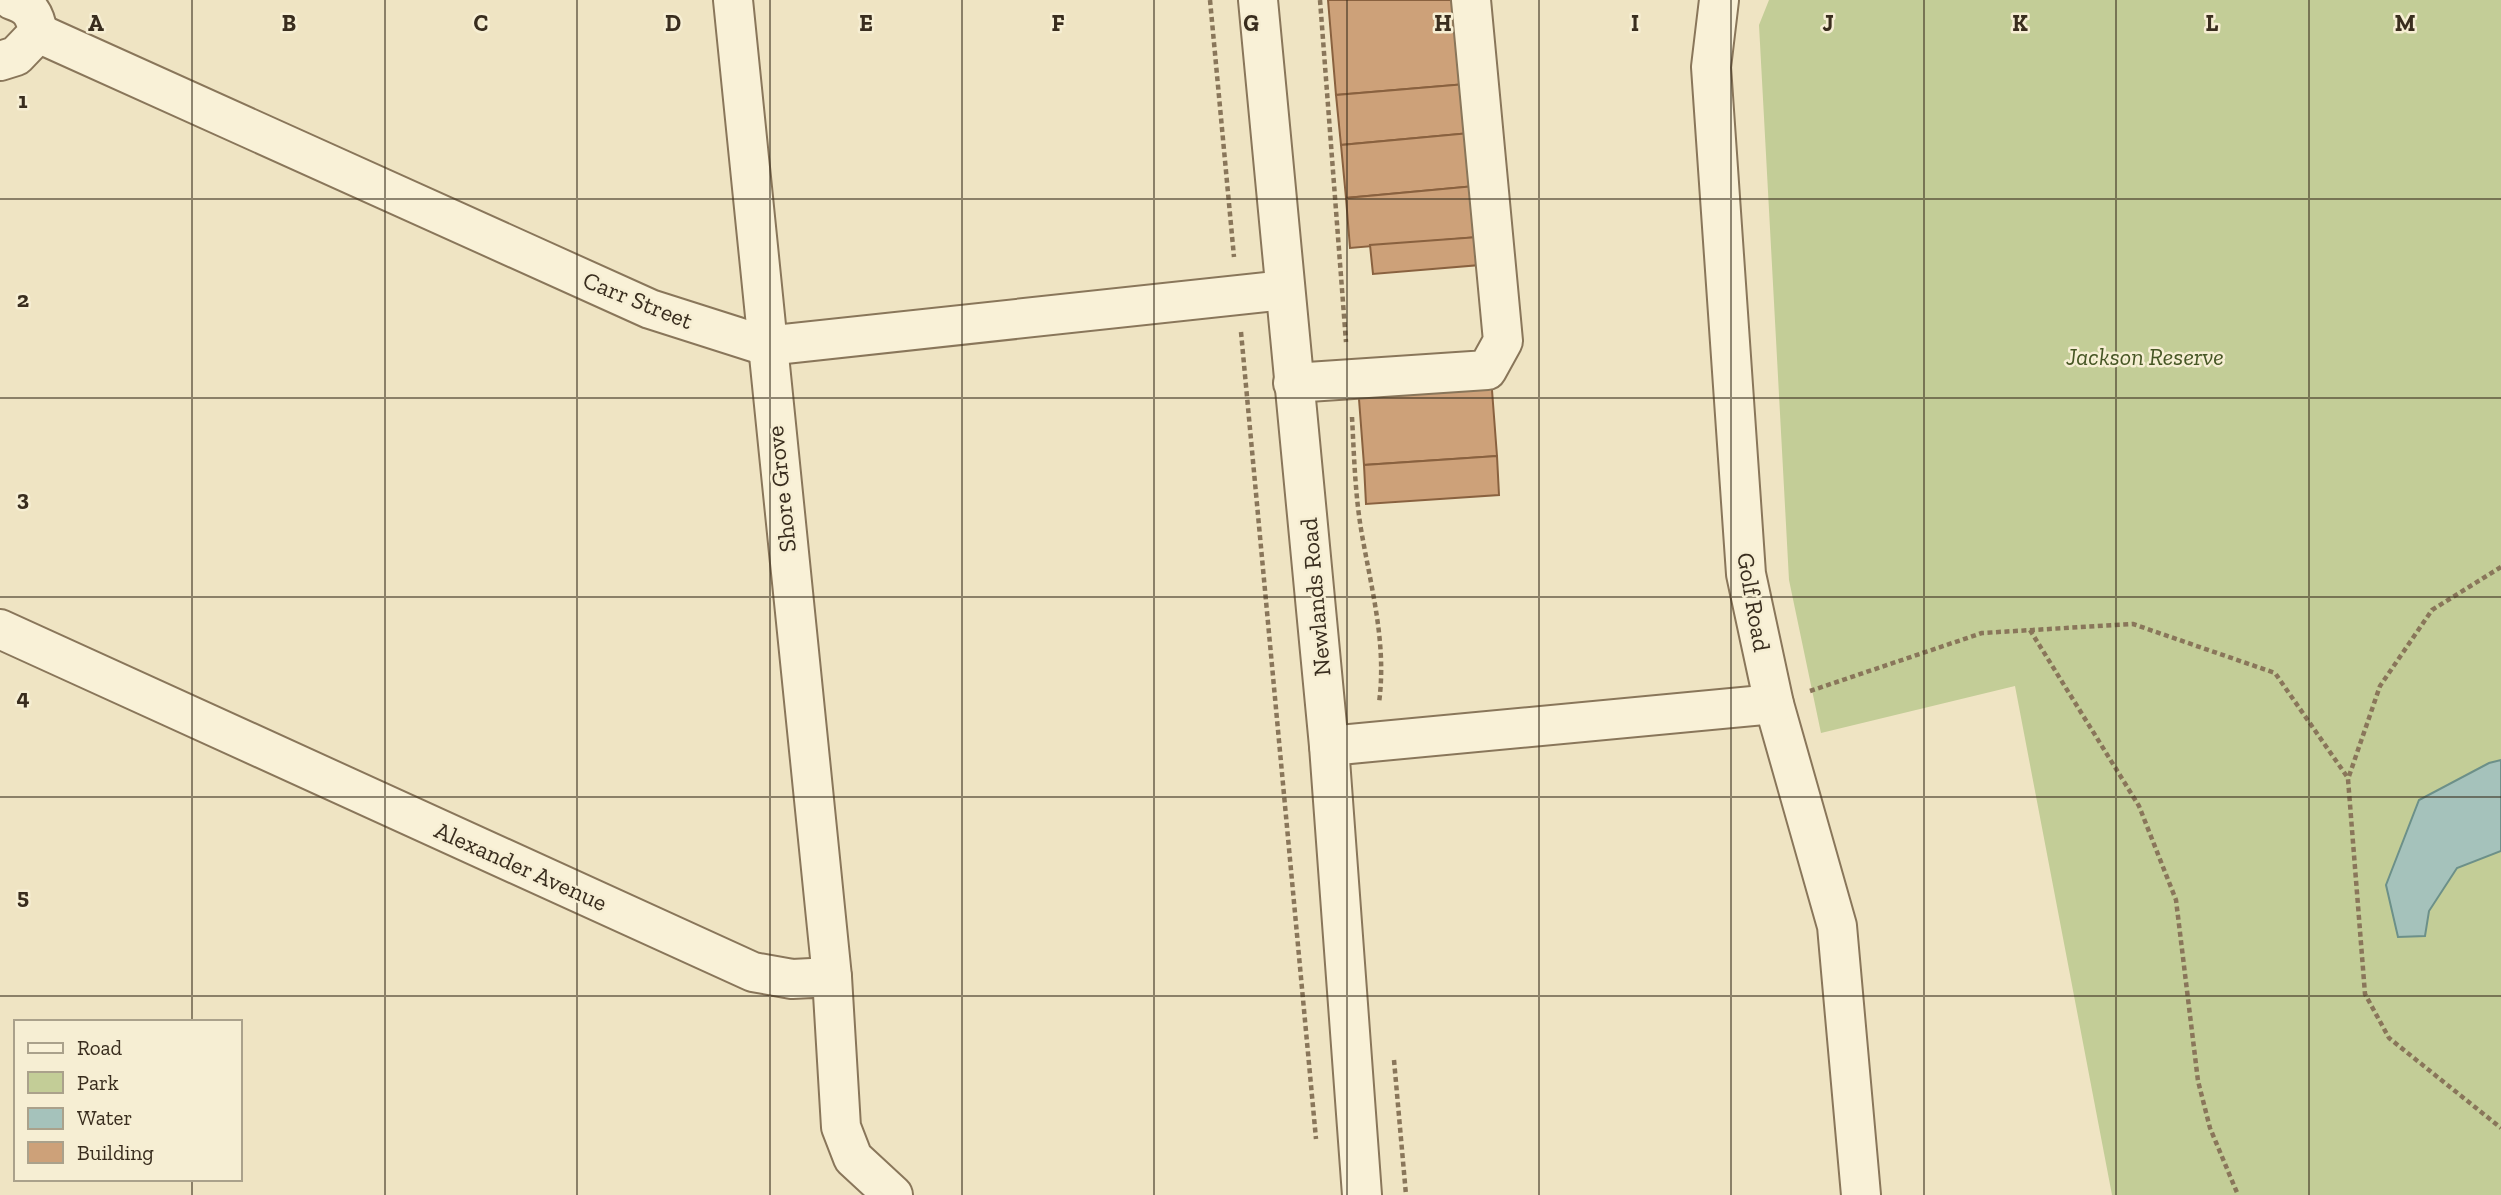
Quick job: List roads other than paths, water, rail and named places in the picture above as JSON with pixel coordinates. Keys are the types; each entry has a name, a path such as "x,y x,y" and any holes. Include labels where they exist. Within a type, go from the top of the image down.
{"street":[{"name":"Shore Grove","path":"733,0 832,977"},
{"name":"Newlands Road","path":"1258,0 1293,383 1347,745 1362,1195"},
{"path":"1293,383 1487,369 1503,341 1471,0"},
{"name":"Golf Road","path":"1719,0 1711,67 1746,574 1774,704 1837,926 1861,1195"},
{"name":"Carr Street","path":"26,10 650,309 766,346 1284,290"},
{"path":"0,61 16,56 26,10"},
{"name":"Alexander Avenue","path":"0,629 753,972 792,979 832,977"},
{"path":"1347,745 1774,704"},
{"path":"832,977 841,1127 853,1158 893,1195"}],"water":[{"path":"2501,760 2501,851 2457,868 2429,911 2425,936 2398,937 2386,885 2419,800 2489,763"}],"park label":[{"name":"Jackson Reserve","path":"2145,356"}]}
